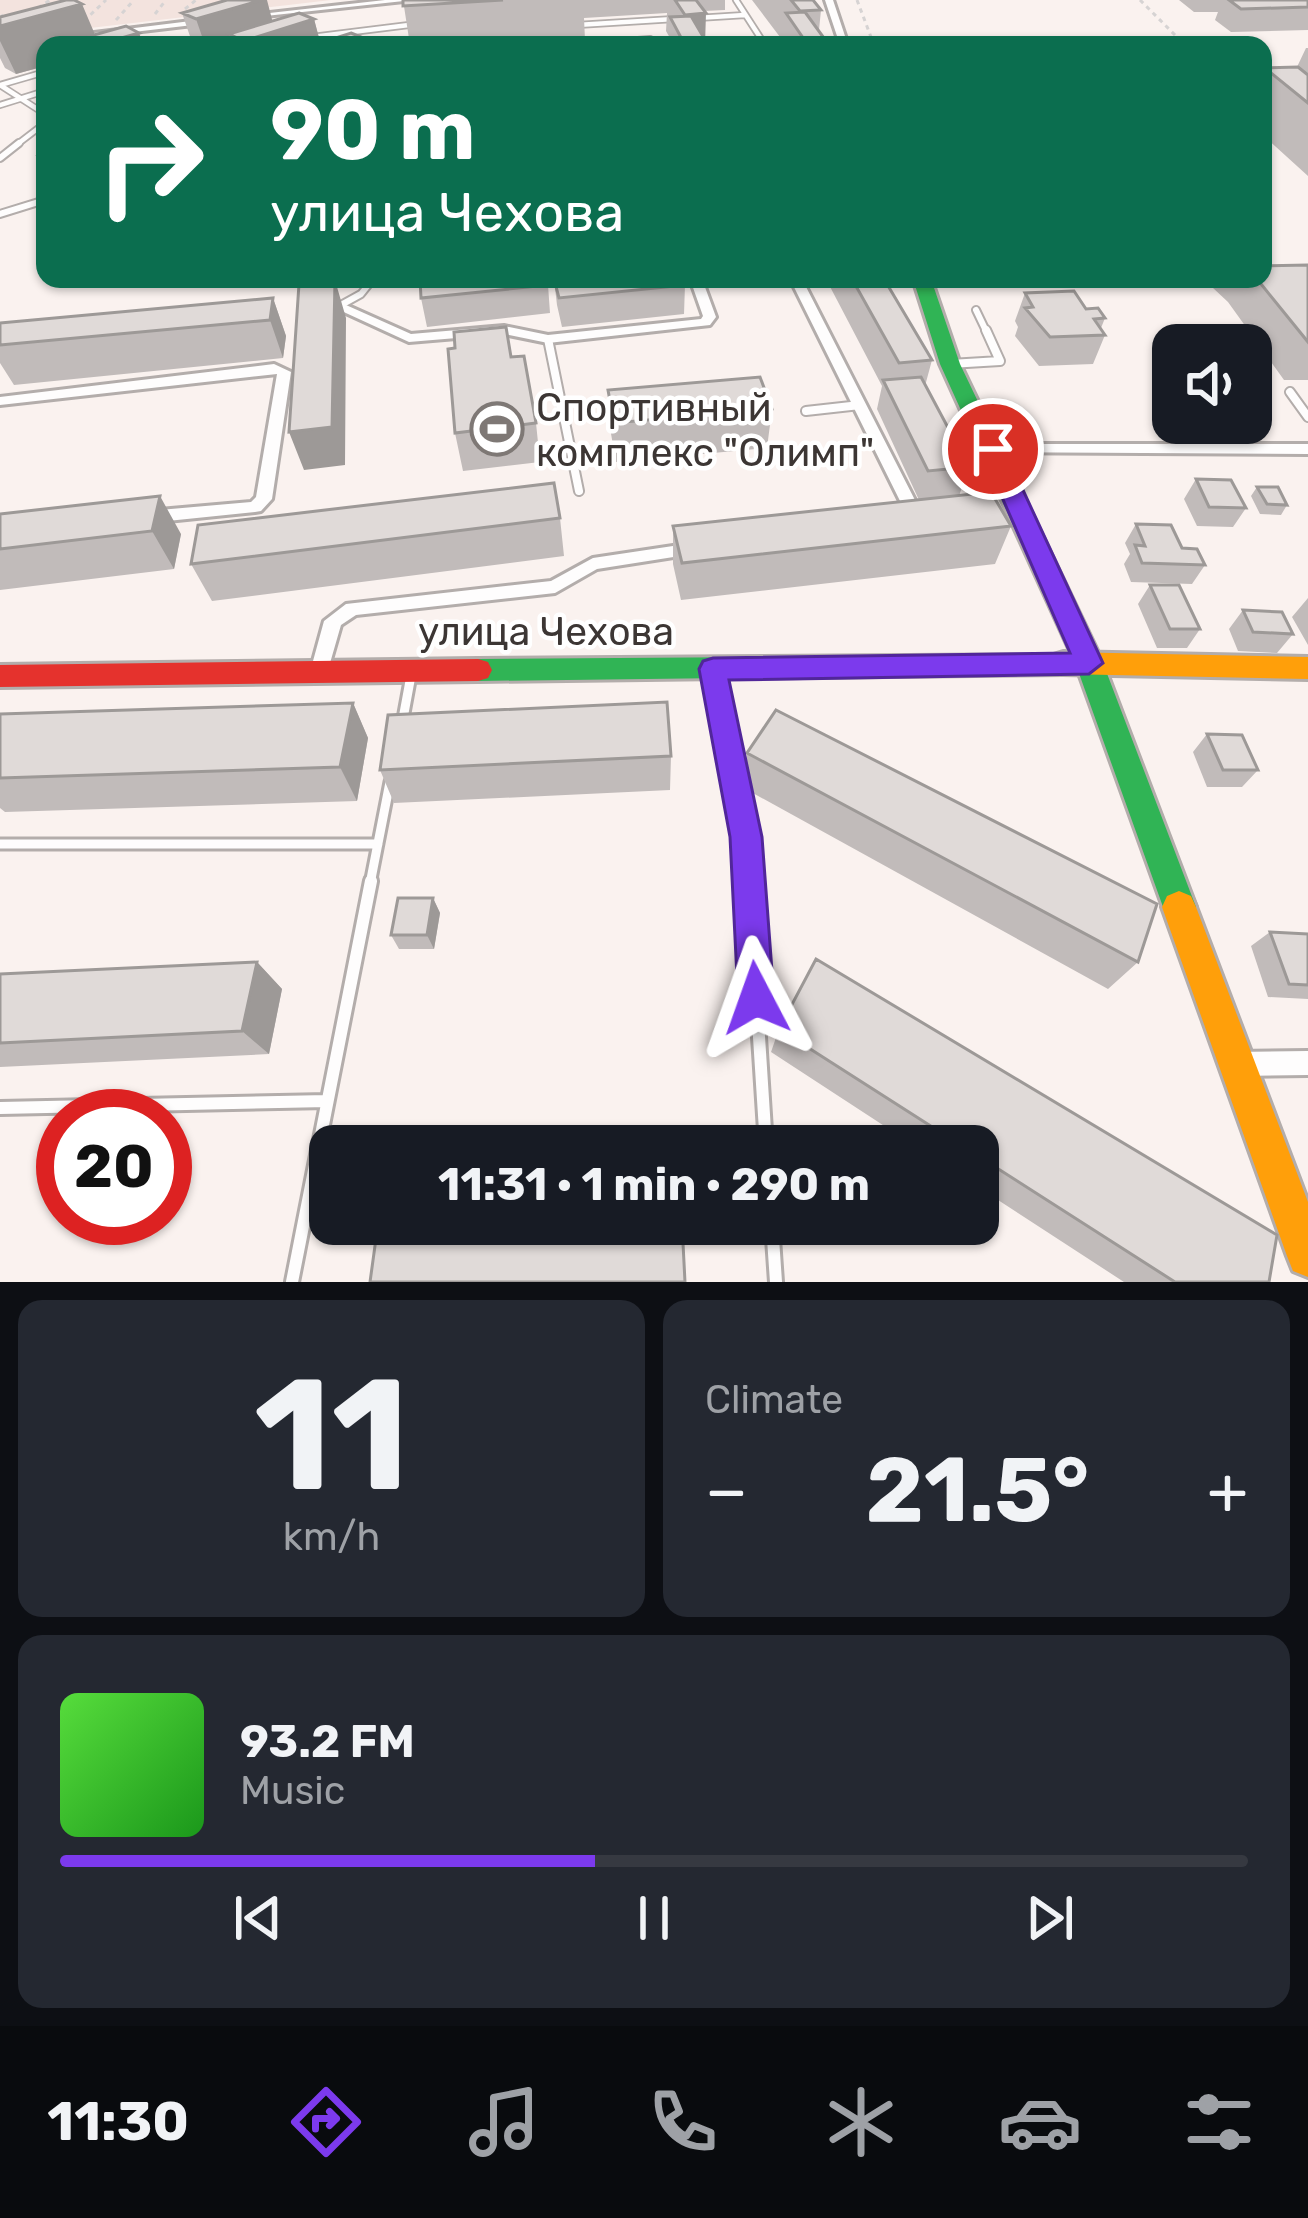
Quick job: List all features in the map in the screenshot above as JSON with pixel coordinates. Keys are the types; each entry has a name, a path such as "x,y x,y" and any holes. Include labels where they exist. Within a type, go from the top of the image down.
{"street":[{"path":"238,17 409,0"},
{"path":"829,0 841,36"},
{"path":"83,36 221,19"},
{"path":"333,310 409,338 503,330 548,339 705,322 710,317 699,288"},
{"path":"801,288 918,517"},
{"path":"925,288 950,364 993,449 1009,509 1089,663 1308,1256"},
{"path":"0,401 274,368 284,372 264,499 254,507 139,518"},
{"path":"993,449 1308,449"},
{"path":"894,520 938,515"},
{"path":"319,672 333,621 352,609 555,587 593,564 709,547"},
{"name":"улица Чехова","path":"0,676 1089,663 1308,668"},
{"path":"1235,1064 1308,1063"}],"lane":[{"path":"736,0 759,36"},
{"path":"262,14 275,20"},
{"path":"572,25 746,15"},
{"path":"639,21 648,36"},
{"path":"323,36 437,22"},
{"path":"300,32 309,36"},
{"path":"0,85 36,75"},
{"path":"0,85 36,114"},
{"path":"0,105 36,94"},
{"path":"0,158 36,129"},
{"path":"0,214 36,203"},
{"path":"333,310 361,288"},
{"path":"950,364 1000,361 976,310"},
{"path":"548,339 579,491"},
{"path":"1290,392 1308,416"},
{"path":"806,411 860,405"},
{"path":"713,669 746,837 765,1125"},
{"path":"400,736 412,670"},
{"path":"322,1125 395,758"},
{"path":"0,844 378,844"},
{"path":"0,1108 327,1101"},
{"path":"292,1282 309,1194"},
{"path":"773,1245 776,1282"}],"path":[{"path":"36,10 50,0"},
{"path":"69,36 106,0"},
{"path":"857,0 871,36"},
{"path":"1140,0 1176,36"},
{"path":"0,18 5,13"}],"shaded area":[{"path":"0,0 331,0 0,37"}],"building":[{"path":"66,0 82,4 0,26 0,17"},
{"path":"227,0 262,0 196,19 182,13"},
{"path":"403,0 503,0 403,6"},
{"path":"675,0 696,0 706,13 685,15"},
{"path":"791,0 813,0 821,10 800,11"},
{"path":"1229,0 1308,0 1308,7 1241,9"},
{"path":"805,12 822,36 802,36 786,13"},
{"path":"299,13 314,19 260,36 229,34"},
{"path":"691,16 703,36 680,36 670,17"},
{"path":"126,26 139,33 128,36 90,36"},
{"path":"1298,67 1308,75 1308,103 1272,74 1272,68"},
{"path":"1308,265 1308,342 1264,288 1272,288 1272,266"},
{"path":"299,288 335,288 332,427 289,432"},
{"path":"420,288 519,288 421,298"},
{"path":"556,288 656,288 559,298"},
{"path":"857,288 889,288 932,360 899,363"},
{"path":"1074,291 1086,309 1098,308 1105,318 1094,319 1105,335 1050,337 1025,308 1033,307 1025,293"},
{"path":"273,298 270,320 0,345 0,323"},
{"path":"506,327 511,357 524,356 536,423 455,433 448,349 455,348 454,332"},
{"path":"760,377 772,409 614,423 608,390"},
{"path":"921,377 969,467 928,471 883,380"},
{"path":"1196,479 1231,480 1246,508 1209,507"},
{"path":"554,483 560,518 191,564 198,525"},
{"path":"1257,487 1278,487 1287,505 1267,504"},
{"path":"991,492 1011,526 682,563 673,526"},
{"path":"160,496 152,531 0,549 0,514"},
{"path":"1136,524 1171,525 1182,548 1197,549 1205,565 1142,563 1135,545 1145,546"},
{"path":"1150,585 1179,585 1200,629 1170,629"},
{"path":"1243,610 1282,612 1293,634 1253,632"},
{"path":"667,702 671,756 380,770 388,715"},
{"path":"353,703 340,767 0,778 0,714"},
{"path":"776,710 1157,904 1138,962 747,753"},
{"path":"1207,734 1242,735 1258,770 1223,770"},
{"path":"398,898 433,898 427,935 391,935"},
{"path":"1270,932 1308,934 1308,985 1289,984"},
{"path":"816,959 1277,1235 1269,1282 1175,1282 999,1169 999,1125 929,1125 779,1029"},
{"path":"257,962 242,1031 0,1043 0,974"},
{"path":"375,1245 683,1245 685,1282 370,1282"}],"traffic: fast":[{"path":"925,288 950,364 1089,663 1179,907"},
{"path":"478,670 1063,663"}],"traffic: slow":[{"path":"1063,663 1308,668"},
{"path":"1179,907 1308,1256"}],"traffic: jam":[{"path":"0,676 478,670"}],"place":[{"name":"Спортивный комплекс \"Олимп\"","path":"497,429"}],"route":[{"path":"756,998 746,837 713,669 1089,663 993,449"}]}
